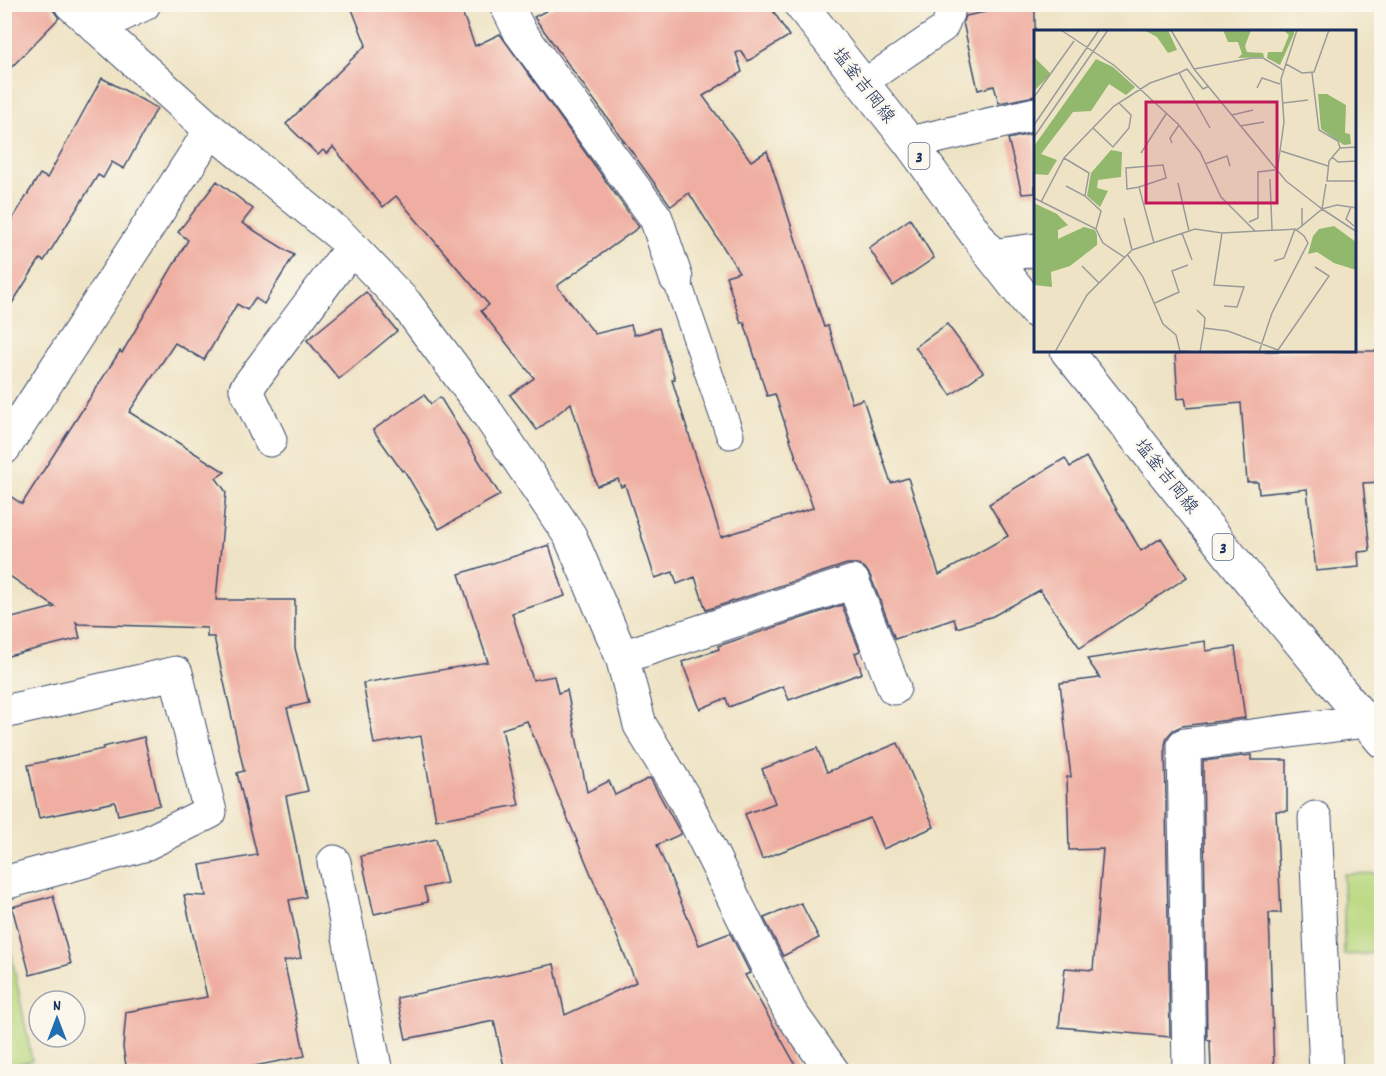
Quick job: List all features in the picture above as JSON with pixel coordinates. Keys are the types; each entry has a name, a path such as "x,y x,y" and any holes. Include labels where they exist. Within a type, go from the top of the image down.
{"street":[{"path":"70,4 211,130 340,235 406,304 488,414 570,536 622,657 640,724 684,798 790,1012 832,1071"},
{"path":"96,27 144,4"},
{"path":"506,4 520,32 656,218 676,278"},
{"name":"塩釜吉岡線","path":"800,4 910,143 1034,310"},
{"path":"910,143 1034,114"},
{"path":"4,448 211,130"},
{"path":"270,440 246,389 352,247"},
{"path":"992,256 1034,250"},
{"name":"塩釜吉岡線","path":"1068,352 1373,731"},
{"path":"622,657 854,582 894,688"},
{"path":"4,712 176,673 210,812 143,845 4,883"},
{"path":"1189,1071 1184,745 1373,731"},
{"path":"1315,818 1326,1071"},
{"path":"334,862 376,1071"}],"lane":[{"path":"862,84 944,27 954,4"},
{"path":"676,278 730,435"}],"green space":[{"path":"1381,873 1381,953 1344,955 1344,874"},
{"path":"5,922 27,1034 27,1049 30,1049 32,1060 4,1067"}],"building":[{"path":"4,4 53,4 53,10 59,18 4,75"},
{"path":"350,4 459,4 475,46 500,34 639,227 557,286 595,334 631,325 634,335 659,328 675,379 672,380 721,537 813,508 775,394 767,396 744,322 741,323 726,276 739,272 689,193 671,206 534,17 559,4 769,4 789,36 748,61 741,51 736,53 742,72 703,96 751,161 767,151 824,327 828,326 852,403 863,399 891,483 908,478 939,575 1008,536 989,504 1065,458 1070,467 1086,457 1141,551 1161,538 1187,577 1080,648 1040,590 993,616 957,628 954,619 895,639 870,575 865,568 857,564 847,564 706,610 695,577 677,584 673,572 655,578 625,485 621,487 618,479 597,486 571,403 537,430 510,395 534,378 481,311 489,305 396,196 383,207 333,147 327,154 323,150 318,155 286,124 366,45"},
{"path":"1023,4 1035,4 1034,96 999,103 994,86 978,90 963,22 966,16"},
{"path":"102,78 157,108 124,169 112,162 103,178 98,175 44,261 40,259 4,316 5,231 40,174 47,178"},
{"path":"1034,133 1034,193 1022,194 1008,139"},
{"path":"217,181 253,209 242,223 294,255 264,304 255,298 247,310 237,304 204,360 175,343 129,412 225,472 216,478 226,492 216,600 295,600 295,648 309,703 287,708 308,791 286,796 306,897 289,900 301,958 284,961 305,1056 230,1071 127,1071 123,1048 126,1012 207,997 184,895 206,896 200,865 257,855 237,773 244,771 214,637 207,637 207,628 79,624 76,622 80,638 4,657 4,620 55,607 4,572 4,492 22,504 120,351 122,353 188,240 178,232"},
{"path":"910,219 934,258 893,286 869,248"},
{"path":"366,292 397,331 339,379 307,340"},
{"path":"947,324 983,372 951,395 915,347"},
{"path":"1382,351 1382,482 1363,483 1370,551 1358,552 1359,567 1316,571 1307,489 1259,494 1258,482 1247,482 1241,403 1187,408 1185,398 1178,399 1175,354"},
{"path":"424,395 431,404 440,397 500,495 439,529 404,470 402,471 373,430"},
{"path":"549,545 565,596 512,613 533,680 554,676 558,693 567,690 587,792 609,781 615,795 650,778 681,834 657,845 699,945 730,933 750,973 745,975 799,1071 505,1071 494,1021 406,1039 397,998 554,964 565,1015 636,982 527,721 502,729 519,805 436,820 421,736 374,744 363,683 488,662 459,574"},
{"path":"842,605 860,651 855,653 862,673 789,700 783,686 729,707 726,698 700,709 682,662 719,649 718,646"},
{"path":"1205,641 1206,651 1235,647 1245,718 1182,726 1173,730 1167,737 1165,745 1170,1037 1059,1027 1065,968 1093,970 1103,849 1069,850 1067,777 1071,777 1060,683 1100,678 1087,659"},
{"path":"144,737 160,805 118,815 115,802 39,818 28,765 103,749 103,747"},
{"path":"898,743 934,827 883,849 870,818 762,859 745,814 775,803 762,769 817,748 827,772"},
{"path":"1251,755 1251,760 1287,760 1287,811 1276,811 1281,913 1269,913 1274,1071 1211,1071 1210,1041 1207,1040 1203,761"},
{"path":"436,839 447,883 424,888 428,902 374,914 361,856"},
{"path":"53,896 71,964 30,975 12,907"},
{"path":"801,903 819,938 783,956 764,918"}]}
